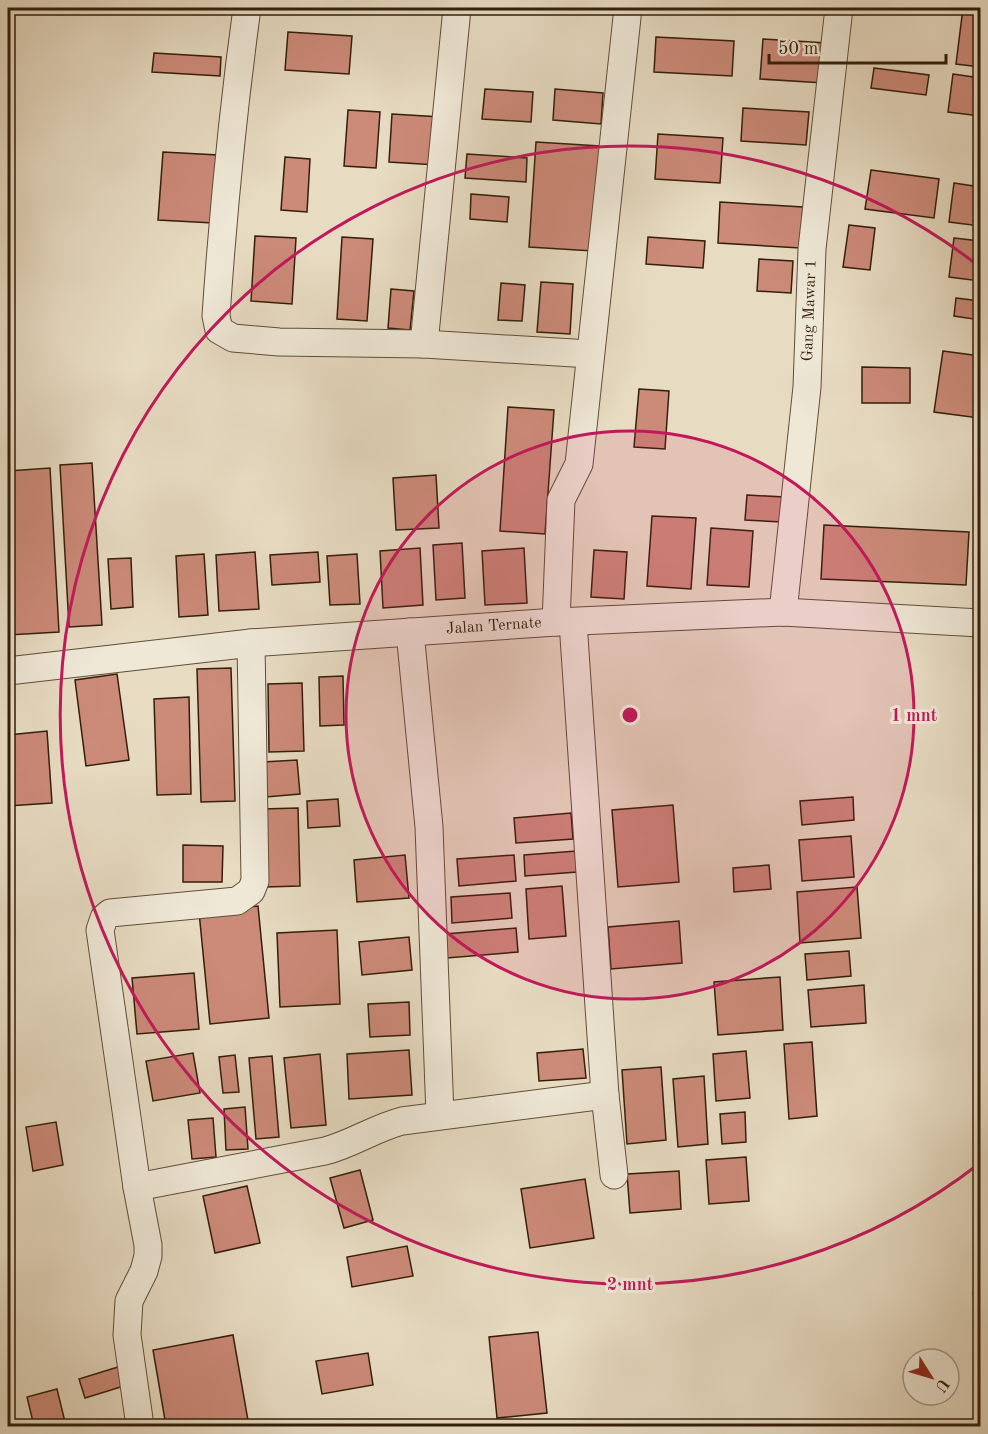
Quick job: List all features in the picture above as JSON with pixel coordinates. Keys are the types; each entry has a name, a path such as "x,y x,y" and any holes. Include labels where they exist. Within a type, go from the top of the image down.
{"street":[{"path":"247,8 222,218 216,316 219,330 233,338 279,342 423,344 590,354"},
{"path":"423,344 457,8"},
{"path":"614,1174 605,1095 565,622 561,500 579,464 628,8"},
{"name":"Gang Mawar 1","path":"783,612 807,387 812,249 839,8"},
{"name":"Jalan Ternate","path":"8,671 251,643 565,622 783,612 981,623"},
{"path":"410,632 429,827 440,1115"},
{"path":"140,1426 127,1335 129,1301 144,1271 148,1245 137,1187 100,930 104,918 110,914 237,901 251,891 255,880 251,643"},
{"path":"137,1187 339,1148 391,1124 440,1115 605,1095"}],"building":[{"path":"963,8 980,8 980,67 956,64"},
{"path":"288,32 352,36 349,74 285,70"},
{"path":"656,37 734,41 732,76 654,72"},
{"path":"763,39 827,43 824,83 760,79"},
{"path":"154,53 221,57 220,76 152,72"},
{"path":"874,68 929,75 926,95 871,88"},
{"path":"953,74 980,78 980,116 948,112"},
{"path":"485,89 533,92 531,122 482,119"},
{"path":"555,89 603,93 601,124 553,120"},
{"path":"743,108 809,112 806,145 741,141"},
{"path":"348,110 380,112 376,168 344,166"},
{"path":"392,114 441,117 437,165 389,162"},
{"path":"658,134 723,138 720,183 655,179"},
{"path":"536,142 600,146 593,251 529,247"},
{"path":"163,152 218,155 213,223 158,220"},
{"path":"467,154 527,158 526,182 465,178"},
{"path":"285,157 310,159 307,212 281,210"},
{"path":"871,170 939,179 934,218 865,209"},
{"path":"954,183 980,187 980,226 949,222"},
{"path":"471,194 509,197 507,222 470,219"},
{"path":"720,202 803,207 800,248 718,243"},
{"path":"849,225 875,228 870,270 843,267"},
{"path":"255,236 296,238 292,304 251,301"},
{"path":"342,237 373,239 367,321 337,319"},
{"path":"648,237 705,241 703,268 646,264"},
{"path":"954,238 980,241 980,281 949,277"},
{"path":"759,259 793,261 791,293 757,291"},
{"path":"541,282 573,284 570,334 537,332"},
{"path":"501,283 525,285 522,321 498,320"},
{"path":"391,289 414,291 410,330 388,328"},
{"path":"956,298 980,301 980,320 954,316"},
{"path":"943,351 980,356 979,418 934,412"},
{"path":"862,367 910,368 910,403 862,403"},
{"path":"639,389 669,391 665,449 634,447"},
{"path":"508,407 554,410 545,534 500,531"},
{"path":"92,463 102,625 69,627 60,465"},
{"path":"50,468 59,632 8,635 8,471"},
{"path":"436,475 439,528 396,530 393,478"},
{"path":"747,495 784,497 782,522 745,520"},
{"path":"652,516 696,518 691,589 647,586"},
{"path":"824,525 969,532 966,585 821,579"},
{"path":"711,528 753,531 749,587 707,585"},
{"path":"462,543 465,598 436,600 433,545"},
{"path":"420,548 423,605 383,608 380,551"},
{"path":"524,548 527,603 485,605 482,551"},
{"path":"594,550 627,552 624,599 591,597"},
{"path":"255,552 259,609 219,611 216,555"},
{"path":"318,552 320,582 272,585 270,555"},
{"path":"204,554 208,615 179,617 176,556"},
{"path":"357,554 360,604 330,605 327,556"},
{"path":"131,558 133,607 111,609 108,559"},
{"path":"231,668 235,801 201,802 197,669"},
{"path":"117,674 129,760 86,766 75,680"},
{"path":"343,676 344,725 320,726 319,677"},
{"path":"302,683 304,751 269,752 268,684"},
{"path":"189,697 191,794 157,795 154,699"},
{"path":"47,731 52,803 8,806 8,735"},
{"path":"297,760 300,794 266,797 263,762"},
{"path":"853,797 854,820 802,825 800,801"},
{"path":"338,799 340,826 308,828 307,801"},
{"path":"673,805 679,882 618,887 612,810"},
{"path":"298,808 300,886 265,887 262,809"},
{"path":"571,813 573,839 516,843 514,818"},
{"path":"851,836 854,877 802,881 799,840"},
{"path":"183,845 223,846 222,882 183,882"},
{"path":"576,851 577,872 525,876 524,855"},
{"path":"405,855 409,898 357,902 354,860"},
{"path":"514,855 516,881 459,886 457,859"},
{"path":"769,865 771,889 734,892 733,868"},
{"path":"562,886 566,936 529,939 526,889"},
{"path":"857,887 861,938 800,943 797,892"},
{"path":"510,893 512,918 452,923 451,897"},
{"path":"258,906 269,1018 210,1024 199,912"},
{"path":"679,921 682,963 611,969 608,927"},
{"path":"516,928 518,952 447,958 445,934"},
{"path":"337,930 340,1004 280,1007 277,933"},
{"path":"409,937 412,970 362,975 359,942"},
{"path":"849,951 851,976 807,980 805,954"},
{"path":"194,973 199,1029 137,1034 132,978"},
{"path":"780,977 783,1030 718,1035 714,982"},
{"path":"864,985 866,1023 811,1027 808,990"},
{"path":"409,1002 410,1035 370,1037 368,1004"},
{"path":"812,1042 817,1116 789,1119 784,1044"},
{"path":"583,1049 586,1078 539,1081 537,1053"},
{"path":"409,1050 412,1095 349,1099 347,1054"},
{"path":"746,1051 750,1098 716,1101 713,1054"},
{"path":"193,1053 200,1093 153,1101 146,1061"},
{"path":"320,1054 326,1125 291,1128 284,1058"},
{"path":"235,1055 239,1092 223,1093 219,1057"},
{"path":"272,1056 279,1137 256,1139 249,1058"},
{"path":"661,1067 666,1140 627,1144 622,1070"},
{"path":"704,1076 708,1144 678,1147 673,1079"},
{"path":"245,1107 248,1149 226,1150 224,1109"},
{"path":"745,1112 746,1142 722,1144 720,1114"},
{"path":"213,1118 216,1157 192,1159 188,1120"},
{"path":"56,1122 63,1165 33,1171 26,1127"},
{"path":"746,1157 749,1201 709,1204 706,1160"},
{"path":"360,1170 373,1220 344,1228 330,1178"},
{"path":"679,1171 681,1209 630,1213 627,1174"},
{"path":"585,1179 594,1238 530,1248 521,1189"},
{"path":"247,1186 260,1243 215,1253 203,1196"},
{"path":"407,1246 413,1276 352,1287 347,1257"},
{"path":"980,1290 980,1329 973,1292"},
{"path":"538,1332 547,1413 497,1418 489,1337"},
{"path":"233,1335 249,1426 166,1426 153,1350"},
{"path":"368,1353 373,1385 322,1394 316,1361"},
{"path":"118,1367 124,1386 85,1398 79,1379"},
{"path":"57,1389 65,1422 34,1426 27,1397"}]}
